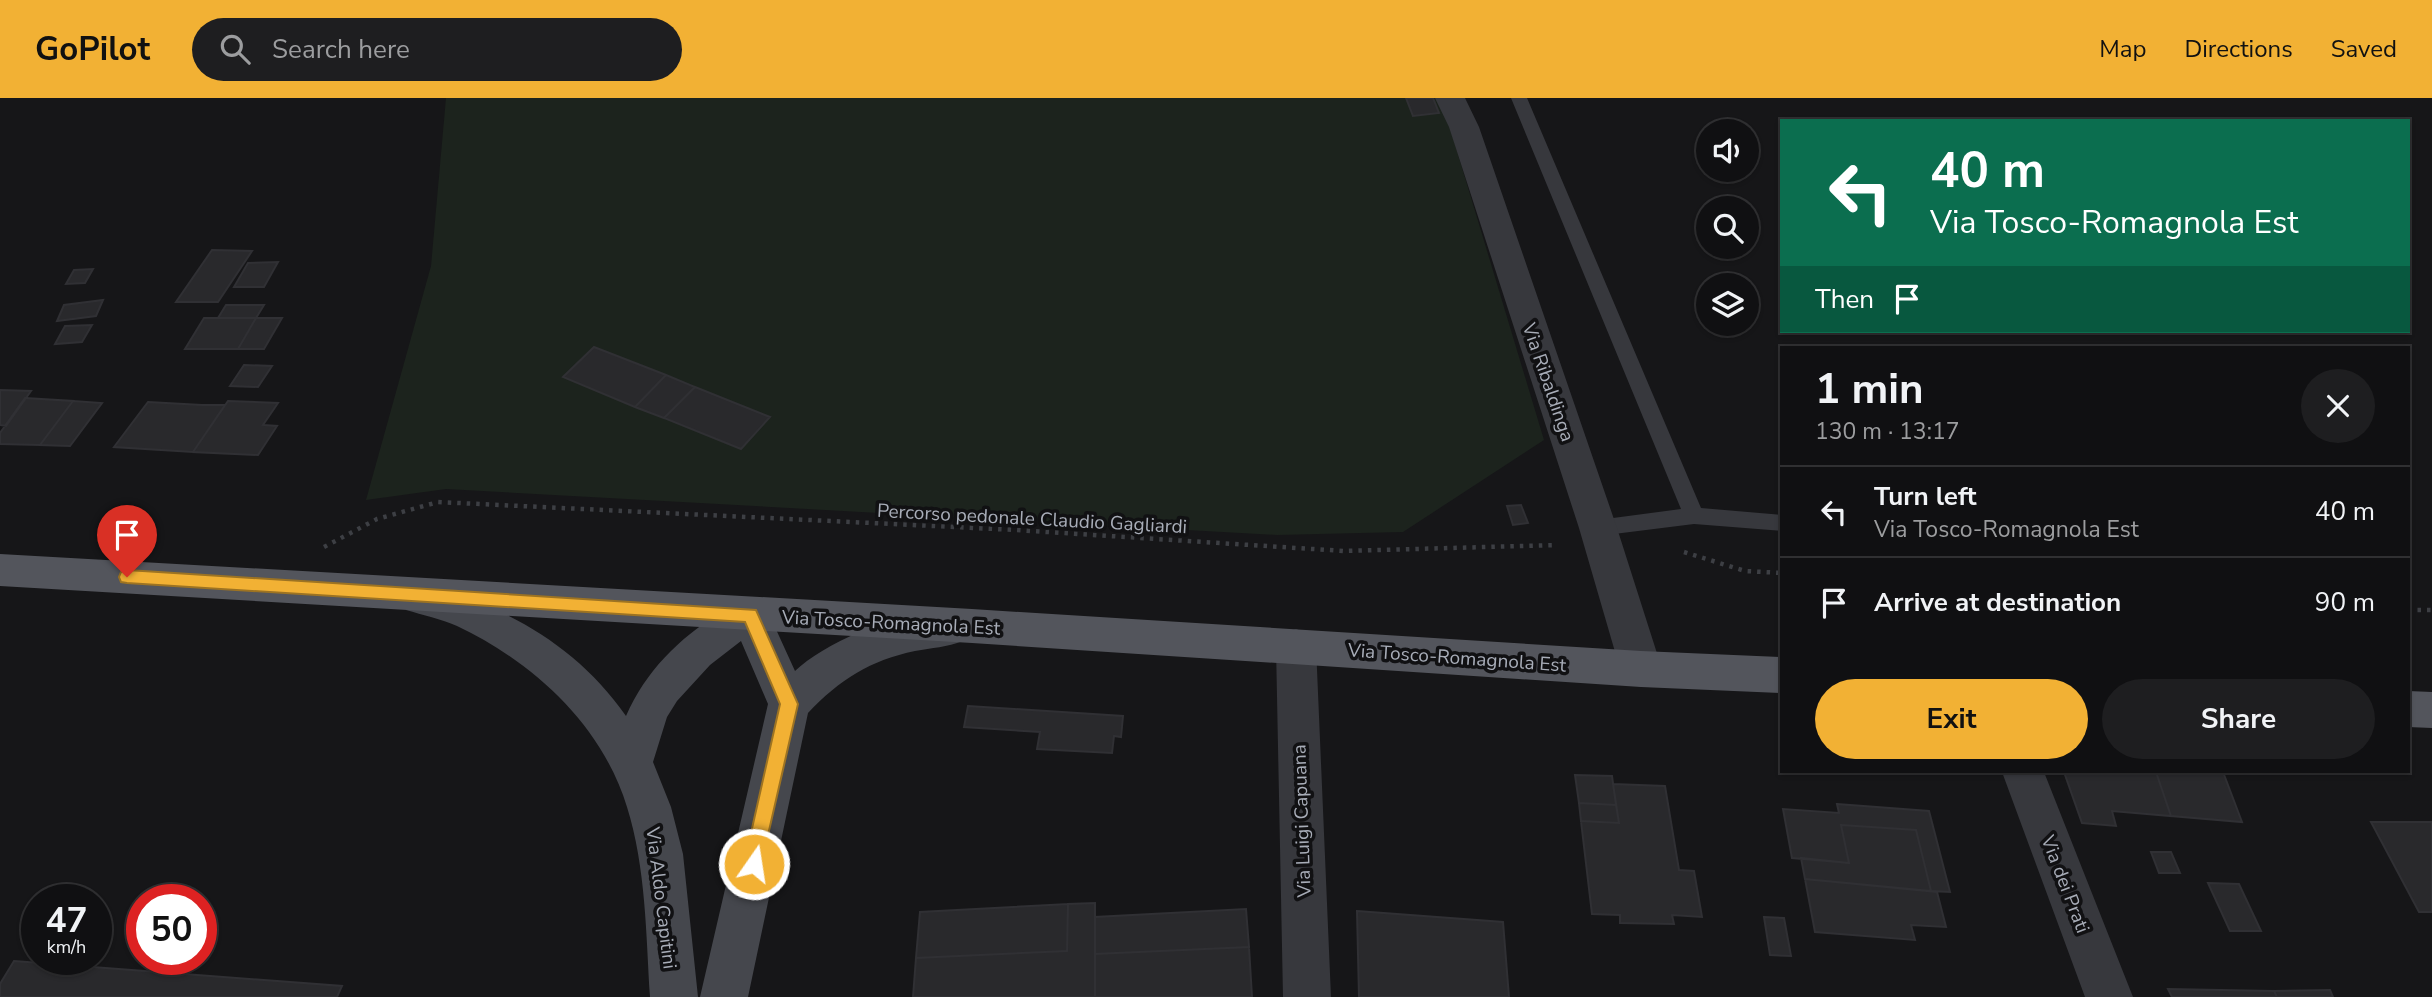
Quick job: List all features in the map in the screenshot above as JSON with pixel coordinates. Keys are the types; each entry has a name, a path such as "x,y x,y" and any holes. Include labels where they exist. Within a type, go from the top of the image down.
{"main road":[{"name":"Via Tosco-Romagnola Est","path":"0,570 972,626 1641,669 1780,675"},
{"name":"Via Aldo Capitini","path":"404,593 468,613 536,651 565,674 600,713 632,760 649,807 658,844 674,997"},
{"path":"632,760 652,704 675,673 708,640 750,615 789,704"},
{"path":"724,997 789,704 821,673 849,657 921,632 972,626"},
{"path":"2410,709 2432,710"}],"street":[{"name":"Via Ribaldinga","path":"1450,98 1464,127 1601,537 1641,669"},
{"name":"Via Luigi Capuana","path":"1296,646 1307,997"},
{"name":"Via dei Prati","path":"2023,773 2109,997"}],"lane":[{"path":"1519,98 1694,516"},
{"path":"1601,537 1694,516 1780,523"}],"path":[{"name":"Percorso pedonale Claudio Gagliardi","path":"315,551 377,519 438,502 1016,530 1344,551 1601,537"},
{"path":"1673,548 1745,571 1780,573"},
{"path":"2410,610 2432,611"}],"shaded area":[{"path":"446,98 1441,98 1544,440 1403,532 1277,535 446,489 366,500 431,266"}],"building":[{"path":"1406,98 1433,98 1439,113 1413,116"},
{"path":"212,250 252,251 218,302 176,302"},
{"path":"278,262 264,287 234,287 248,263"},
{"path":"93,269 85,283 66,284 74,270"},
{"path":"103,300 96,316 57,321 64,305"},
{"path":"226,305 264,305 256,318 218,318"},
{"path":"204,318 256,318 238,349 185,349"},
{"path":"256,318 282,318 264,349 238,349"},
{"path":"92,325 82,342 55,344 65,326"},
{"path":"594,347 666,375 635,407 563,377"},
{"path":"244,365 272,366 258,387 230,386"},
{"path":"666,375 695,387 664,418 635,407"},
{"path":"695,387 770,417 741,449 664,418"},
{"path":"0,390 31,391 6,426 0,425"},
{"path":"25,398 73,401 40,445 0,444 0,433"},
{"path":"73,401 102,403 70,446 40,445"},
{"path":"228,401 278,403 263,425 277,426 258,455 193,452"},
{"path":"148,402 225,405 193,452 114,447"},
{"path":"1521,505 1528,523 1513,525 1507,506"},
{"path":"968,706 1123,716 1121,737 1114,736 1112,753 1037,749 1040,732 964,727"},
{"path":"2064,773 2156,773 2171,816 2112,811 2116,826 2082,823"},
{"path":"2156,773 2223,773 2242,822 2171,816"},
{"path":"1575,775 1612,776 1616,805 1579,803"},
{"path":"1613,784 1665,786 1679,870 1694,871 1702,917 1672,915 1674,924 1620,923 1620,915 1592,914 1581,821 1619,823"},
{"path":"1579,803 1616,805 1619,823 1581,821"},
{"path":"1837,804 1929,811 1950,892 1931,891 1916,830 1841,825 1849,863 1792,858 1783,809 1839,813"},
{"path":"2371,822 2432,822 2432,912 2419,912"},
{"path":"1841,825 1916,830 1931,891 1805,879 1801,858 1849,863"},
{"path":"2151,852 2171,852 2180,873 2159,873"},
{"path":"1805,879 1937,892 1946,927 1911,925 1915,940 1815,932"},
{"path":"2208,883 2239,884 2261,931 2230,931"},
{"path":"1095,903 1095,997 913,997 916,958 1067,951 1068,904"},
{"path":"1068,904 1067,951 916,958 920,912"},
{"path":"1246,909 1249,947 1095,954 1095,917"},
{"path":"1357,911 1503,922 1509,997 1359,997"},
{"path":"1764,917 1784,918 1791,956 1770,955"},
{"path":"1249,947 1252,997 1095,997 1095,954"},
{"path":"14,961 21,962 21,975 112,975 112,968 126,970 126,975 198,975 342,986 337,997 0,997 0,984"},
{"path":"2168,989 2274,991 2277,997 2172,997"},
{"path":"2330,990 2333,997 2277,997 2274,991"}],"route":[{"path":"127,577 750,615 789,704 754,864"}]}
